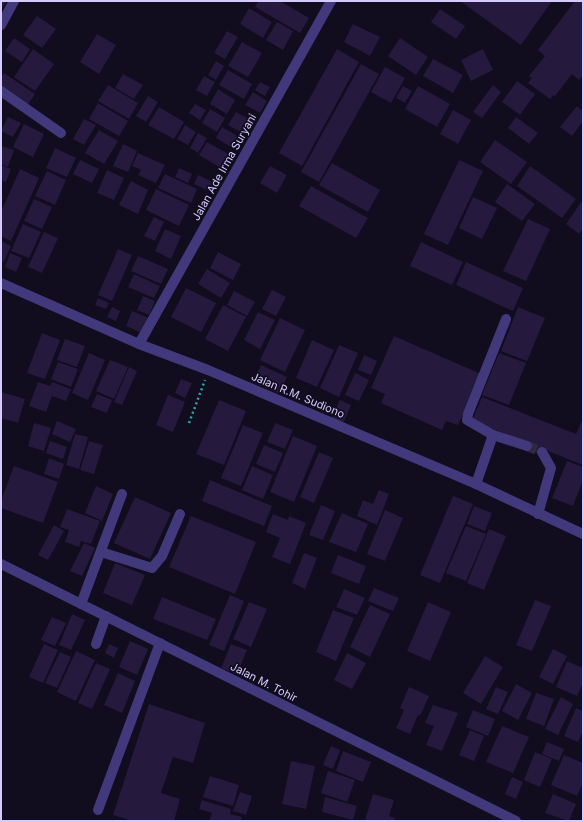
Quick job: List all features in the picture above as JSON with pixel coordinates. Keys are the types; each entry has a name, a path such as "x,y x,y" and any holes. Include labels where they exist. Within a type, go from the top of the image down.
{"street":[{"path":"1,25 14,1"},
{"name":"Jalan Ade Irma Suryani","path":"139,344 331,1"},
{"path":"1,91 61,133"},
{"name":"Jalan R.M. Sudiono","path":"1,283 139,344 208,370 476,484 583,534"},
{"path":"506,319 468,414 467,420 494,435 527,446"},
{"path":"476,484 494,435"},
{"path":"538,514 551,468 542,452"},
{"path":"81,604 122,494"},
{"path":"100,552 152,568 162,556 180,514"},
{"name":"Jalan M. Tohir","path":"1,564 516,821"},
{"path":"96,644 106,616"},
{"path":"98,810 160,643"}],"path":[{"path":"189,423 208,370"}],"building":[{"path":"1,1 7,1 1,10"},
{"path":"258,1 280,1 309,18 300,33 255,7"},
{"path":"460,1 552,1 521,45"},
{"path":"575,1 583,2 583,75 579,80 572,74 555,96 554,95 550,99 528,83 532,78 529,76 545,56 538,50"},
{"path":"249,8 272,22 263,38 240,24"},
{"path":"440,9 465,26 456,39 431,22"},
{"path":"37,16 56,29 42,48 23,35"},
{"path":"277,22 293,31 283,50 266,40"},
{"path":"353,24 380,37 370,56 344,42"},
{"path":"227,31 238,37 225,59 214,53"},
{"path":"97,34 116,45 99,74 80,62"},
{"path":"14,38 30,49 22,62 5,51"},
{"path":"400,38 428,57 416,75 388,56"},
{"path":"242,42 262,53 248,77 228,66"},
{"path":"33,49 54,64 35,91 14,77"},
{"path":"337,49 359,62 302,166 279,153"},
{"path":"483,49 493,70 471,81 461,60"},
{"path":"433,59 463,75 453,93 423,76"},
{"path":"216,61 224,66 216,80 208,75"},
{"path":"361,64 379,74 319,182 301,172"},
{"path":"385,67 405,78 391,103 371,92"},
{"path":"228,70 252,84 244,99 219,85"},
{"path":"4,73 35,94 26,107 1,90 1,77"},
{"path":"123,74 143,85 134,99 115,88"},
{"path":"204,76 215,82 207,96 196,90"},
{"path":"517,81 535,94 520,115 502,102"},
{"path":"260,82 270,87 265,96 255,90"},
{"path":"108,85 138,103 129,119 98,101"},
{"path":"493,85 501,92 482,118 473,112"},
{"path":"403,86 412,91 405,103 396,98"},
{"path":"418,86 450,104 437,127 405,109"},
{"path":"218,89 235,100 227,114 210,104"},
{"path":"253,92 267,101 260,113 245,105"},
{"path":"148,96 158,102 146,122 136,116"},
{"path":"98,103 128,121 119,136 89,119"},
{"path":"195,104 206,110 200,120 189,113"},
{"path":"577,106 583,111 583,121 572,136 560,127"},
{"path":"159,107 184,122 174,139 148,125"},
{"path":"210,109 225,118 217,132 202,123"},
{"path":"453,110 471,120 458,144 440,134"},
{"path":"236,112 252,121 244,134 228,125"},
{"path":"8,117 21,123 13,137 1,131"},
{"path":"516,117 538,133 529,144 508,128"},
{"path":"84,119 96,125 84,145 73,139"},
{"path":"24,124 44,134 33,157 13,147"},
{"path":"185,125 196,132 188,145 177,139"},
{"path":"222,127 243,139 236,150 216,138"},
{"path":"99,130 118,141 104,164 85,153"},
{"path":"198,133 207,138 198,153 190,148"},
{"path":"495,140 527,162 511,184 480,162"},
{"path":"207,142 234,157 226,171 199,155"},
{"path":"123,144 137,151 128,172 113,166"},
{"path":"1,146 14,150 8,167 1,164"},
{"path":"55,148 76,158 67,177 46,168"},
{"path":"138,153 165,165 156,183 138,175 141,170 132,166"},
{"path":"80,160 99,169 92,183 73,174"},
{"path":"459,160 483,171 448,245 424,234"},
{"path":"332,163 380,190 368,212 319,185"},
{"path":"1,165 11,169 6,182 1,180"},
{"path":"270,166 287,175 277,193 260,183"},
{"path":"530,166 576,199 562,218 517,186"},
{"path":"179,168 192,174 188,183 175,177"},
{"path":"20,169 39,178 11,241 1,236 1,212"},
{"path":"107,170 124,178 114,200 97,193"},
{"path":"47,171 66,180 55,205 35,196"},
{"path":"165,174 197,189 191,203 158,188"},
{"path":"198,175 217,184 213,193 194,184"},
{"path":"131,181 148,190 138,214 119,205"},
{"path":"507,184 535,204 522,221 495,202"},
{"path":"311,186 368,218 356,238 299,206"},
{"path":"156,189 189,205 179,226 146,210"},
{"path":"473,197 497,208 482,239 459,228"},
{"path":"34,199 52,207 42,229 24,221"},
{"path":"581,202 583,204 583,228 579,234 566,224"},
{"path":"154,217 164,222 155,241 144,236"},
{"path":"528,219 550,229 526,281 503,271"},
{"path":"23,224 41,232 29,258 11,251"},
{"path":"165,229 181,236 171,259 155,251"},
{"path":"44,232 58,238 42,273 28,267"},
{"path":"1,241 11,246 4,262 1,261"},
{"path":"421,242 463,262 452,285 410,266"},
{"path":"118,249 132,255 112,301 98,295"},
{"path":"218,252 241,264 233,280 210,268"},
{"path":"10,253 22,258 16,272 5,267"},
{"path":"138,256 168,269 161,284 131,271"},
{"path":"466,262 523,288 513,311 456,285"},
{"path":"207,269 230,283 221,298 198,284"},
{"path":"134,274 160,286 154,298 128,287"},
{"path":"186,288 216,303 201,332 171,317"},
{"path":"272,290 286,297 276,316 262,309"},
{"path":"234,291 255,302 247,316 227,305"},
{"path":"143,296 155,301 149,315 137,310"},
{"path":"98,298 109,303 106,309 95,305"},
{"path":"223,305 246,317 228,351 205,339"},
{"path":"112,307 120,311 116,321 107,317"},
{"path":"518,307 545,318 527,361 501,351"},
{"path":"132,311 149,318 142,333 126,326"},
{"path":"258,312 275,320 260,349 244,340"},
{"path":"280,318 305,330 285,372 260,360"},
{"path":"42,333 60,340 45,379 27,373"},
{"path":"394,336 481,374 458,425 446,421 442,430 381,403 385,394 371,388"},
{"path":"65,339 85,346 77,367 57,360"},
{"path":"312,340 334,350 317,387 296,378"},
{"path":"339,345 358,353 339,397 320,388"},
{"path":"89,353 105,360 88,400 72,393"},
{"path":"499,353 526,363 509,405 482,395"},
{"path":"364,355 377,361 371,375 358,370"},
{"path":"110,360 128,367 114,399 96,391"},
{"path":"58,362 78,369 71,387 51,379"},
{"path":"261,365 287,377 279,394 253,382"},
{"path":"129,367 137,371 122,405 114,402"},
{"path":"355,373 369,380 359,401 345,395"},
{"path":"181,379 192,383 185,398 175,393"},
{"path":"38,382 50,386 52,382 71,389 66,401 52,396 46,412 29,406"},
{"path":"1,392 25,399 18,423 1,418"},
{"path":"97,394 112,400 107,413 91,407"},
{"path":"168,395 185,402 173,432 156,425"},
{"path":"482,397 576,434 583,418 583,465 543,449 541,455 526,449 529,443 472,421"},
{"path":"219,400 246,411 224,465 196,454"},
{"path":"340,400 351,405 342,426 330,421"},
{"path":"57,421 76,429 70,442 52,434"},
{"path":"34,423 51,428 44,451 28,446"},
{"path":"275,423 293,430 285,449 267,442"},
{"path":"243,425 263,433 241,486 221,478"},
{"path":"75,434 88,437 79,469 66,465"},
{"path":"293,436 317,446 294,502 270,492"},
{"path":"50,441 67,447 63,459 46,453"},
{"path":"89,441 103,445 94,474 80,470"},
{"path":"264,445 283,453 275,472 256,464"},
{"path":"319,452 333,458 314,503 300,497"},
{"path":"49,458 64,464 59,479 44,474"},
{"path":"567,461 583,467 583,480 573,506 552,498"},
{"path":"14,466 58,482 43,523 1,508 1,501"},
{"path":"252,466 273,475 263,499 242,490"},
{"path":"210,480 272,506 264,526 202,501"},
{"path":"96,486 113,494 102,521 85,513"},
{"path":"379,490 389,494 377,525 357,516 363,500 373,504"},
{"path":"453,496 473,504 440,583 420,575"},
{"path":"135,497 171,513 150,559 114,543"},
{"path":"321,505 335,511 323,540 309,535"},
{"path":"474,506 492,513 485,531 467,524"},
{"path":"67,509 100,521 91,544 81,541 79,547 65,542 69,530 60,527"},
{"path":"385,510 403,518 385,561 367,554"},
{"path":"342,513 368,524 356,552 329,542"},
{"path":"273,514 288,520 289,516 306,523 290,564 272,557 280,538 266,532"},
{"path":"191,516 256,542 235,594 169,567"},
{"path":"54,525 64,531 48,560 38,555"},
{"path":"466,526 486,534 466,581 446,573"},
{"path":"489,529 506,536 484,590 467,583"},
{"path":"84,543 95,548 82,576 70,571"},
{"path":"304,553 317,558 305,589 292,583"},
{"path":"338,555 366,566 359,584 331,573"},
{"path":"115,563 145,575 132,605 103,593"},
{"path":"374,588 399,598 393,611 368,601"},
{"path":"344,589 365,598 357,615 336,607"},
{"path":"230,595 244,601 224,651 209,645"},
{"path":"162,597 216,619 207,640 153,619"},
{"path":"535,600 551,606 532,651 516,645"},
{"path":"249,602 267,609 251,647 233,639"},
{"path":"428,602 451,612 430,661 407,651"},
{"path":"370,605 390,614 370,657 350,647"},
{"path":"333,610 354,618 336,661 316,652"},
{"path":"72,614 85,620 71,650 59,645"},
{"path":"52,617 66,623 55,646 41,640"},
{"path":"130,641 148,649 137,675 119,667"},
{"path":"44,644 58,650 43,683 29,677"},
{"path":"109,644 118,648 114,658 105,653"},
{"path":"231,644 247,650 237,674 221,668"},
{"path":"553,649 567,656 553,684 539,677"},
{"path":"76,651 95,660 76,701 57,692"},
{"path":"60,652 71,657 57,688 45,683"},
{"path":"347,653 366,663 352,689 334,680"},
{"path":"485,656 503,667 481,704 463,693"},
{"path":"567,661 583,668 583,683 577,696 556,687"},
{"path":"96,663 110,669 92,709 78,703"},
{"path":"118,673 135,681 122,713 104,705"},
{"path":"516,684 532,693 518,720 502,711"},
{"path":"409,687 429,696 420,716 418,715 410,734 396,728 404,710 400,708"},
{"path":"496,687 508,692 498,714 486,709"},
{"path":"536,693 554,699 544,726 526,719"},
{"path":"561,697 573,704 558,735 545,729"},
{"path":"149,704 205,723 193,763 173,757 161,793 180,799 174,821 133,821 113,815"},
{"path":"433,705 458,713 442,751 426,745 434,726 425,723"},
{"path":"576,708 583,711 583,731 578,742 564,736"},
{"path":"473,710 495,719 488,736 466,727"},
{"path":"502,726 529,737 513,773 486,762"},
{"path":"470,730 484,736 474,761 459,755"},
{"path":"547,742 564,749 559,761 542,754"},
{"path":"331,746 340,750 333,769 323,765"},
{"path":"343,751 371,762 363,782 336,771"},
{"path":"535,752 552,759 540,787 524,780"},
{"path":"564,755 583,763 583,783 577,796 551,785"},
{"path":"291,761 315,766 306,809 282,804"},
{"path":"328,771 355,780 347,802 321,793"},
{"path":"210,776 239,785 233,806 203,797"},
{"path":"512,777 523,782 516,799 505,794"},
{"path":"240,792 252,796 246,815 233,811"},
{"path":"373,794 394,800 389,816 395,818 394,821 365,820"},
{"path":"553,794 576,804 569,821 545,813"},
{"path":"325,797 357,806 353,820 322,812"},
{"path":"202,800 231,809 230,814 242,817 241,821 209,821 212,813 199,809"}],"tunnel":[{"path":"527,446 542,452"}]}
